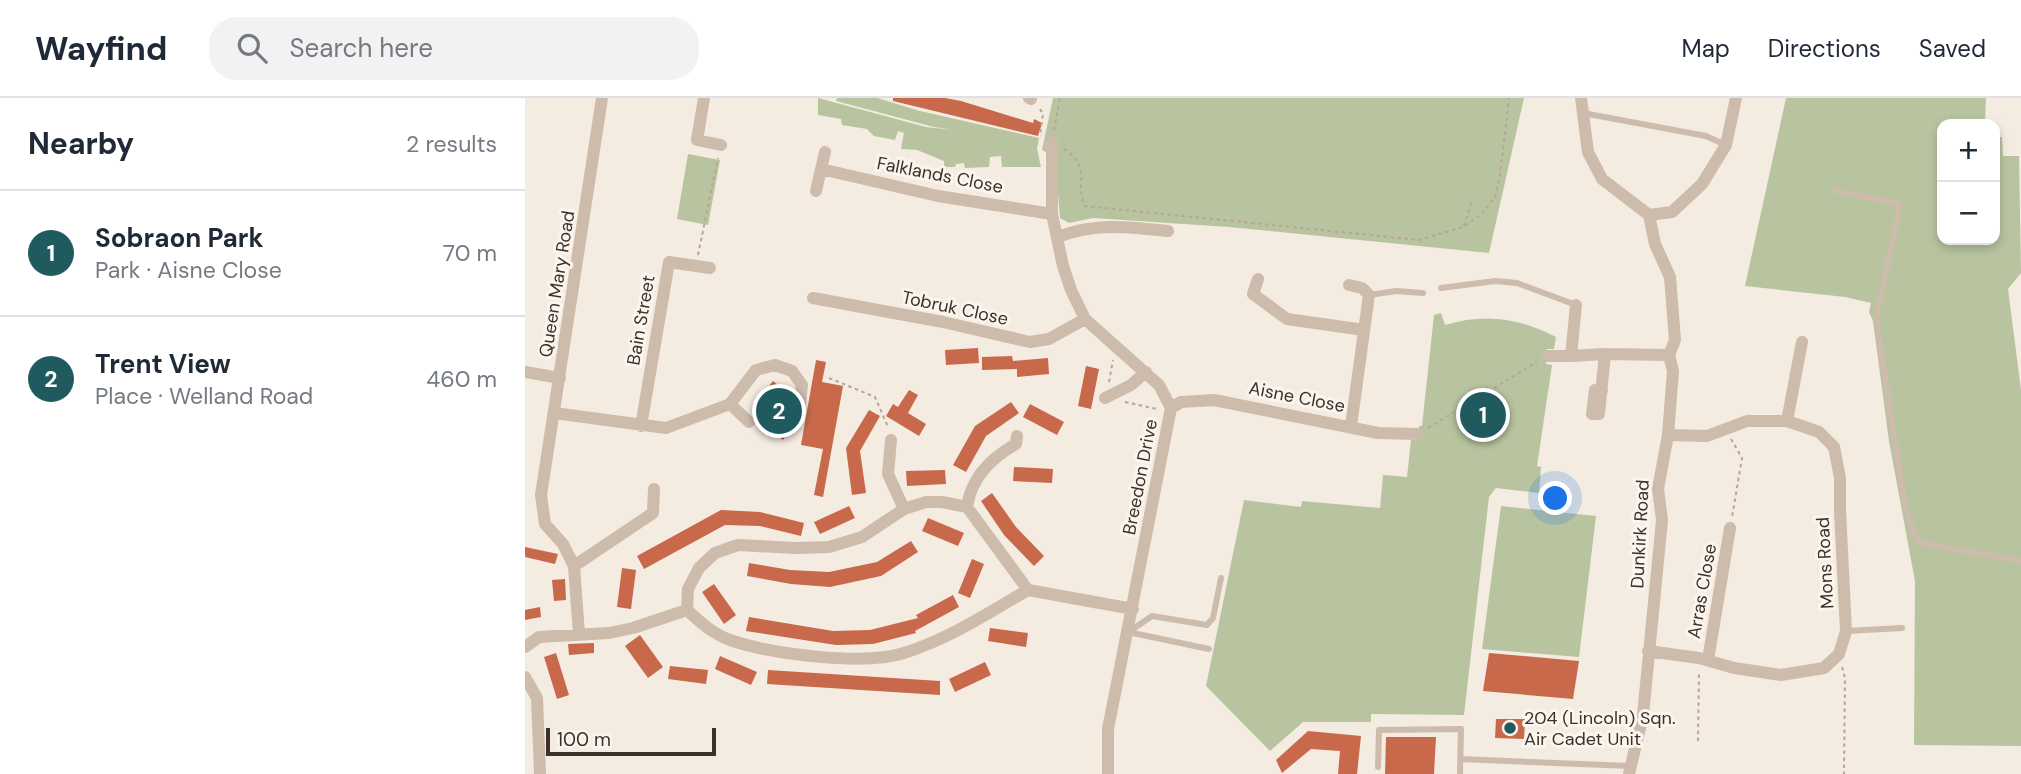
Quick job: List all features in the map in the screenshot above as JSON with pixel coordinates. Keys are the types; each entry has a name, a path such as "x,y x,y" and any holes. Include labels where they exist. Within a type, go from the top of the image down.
{"street":[{"name":"Queen Mary Road","path":"579,634 574,566 563,544 545,524 541,495 602,98"},
{"path":"704,98 697,140 721,145"},
{"path":"1581,98 1588,152 1602,179 1649,215 1672,212 1703,184 1726,145 1736,98"},
{"name":"Breedon Drive","path":"1052,141 1052,214 1063,266 1084,319 1159,385 1171,408 1108,729 1108,774"},
{"path":"816,191 825,152"},
{"name":"Falklands Close","path":"821,169 938,195 1052,214"},
{"name":"Dunkirk Road","path":"1630,770 1643,715 1662,520 1658,489 1668,435 1672,371 1669,355 1675,340 1670,277 1655,244 1649,215"},
{"path":"1058,237 1074,230 1100,226 1123,225 1168,231"},
{"name":"Bain Street","path":"641,426 669,262 710,268"},
{"path":"1258,279 1253,294 1287,319 1364,330"},
{"path":"1349,285 1362,288 1369,295 1351,426"},
{"name":"Tobruk Close","path":"813,298 943,322 1030,342 1049,338 1084,319"},
{"path":"1571,356 1576,305"},
{"path":"1787,421 1802,342"},
{"path":"1602,391 1605,354"},
{"path":"1547,356 1669,355"},
{"path":"554,413 666,428 730,404 756,370 775,365 792,371 802,385 800,404"},
{"path":"525,372 561,377"},
{"path":"1105,398 1131,385 1146,372"},
{"name":"Aisne Close","path":"1171,408 1181,402 1214,400 1378,433 1418,434"},
{"path":"730,404 749,422"},
{"name":"Mons Road","path":"1668,435 1707,436 1747,421 1787,421 1819,432 1834,447 1840,478 1846,631 1839,654"},
{"path":"967,508 969,491 1000,453 1016,444 1017,436"},
{"path":"891,440 888,474 904,509"},
{"path":"574,566 653,513 654,489"},
{"path":"687,610 688,589 699,568 715,553 738,545 829,547 862,537 904,509 926,502 942,502 967,508 1027,590"},
{"name":"Arras Close","path":"1703,659 1730,528"},
{"path":"687,610 706,627 729,640 780,652 870,658 902,654 945,638 1027,590 1133,609"},
{"path":"525,647 539,637 609,633 687,610"},
{"path":"1648,651 1781,675 1824,668 1839,654"},
{"path":"525,677 537,698 540,774"}],"lane":[{"path":"1583,113 1706,136 1726,145"},
{"path":"1836,191 1900,204 1876,319 1904,499 1913,534 1927,544 2021,562"},
{"path":"1441,288 1495,281 1517,283 1576,305"},
{"path":"1369,295 1396,291 1423,293"},
{"path":"1128,632 1151,616 1207,625 1213,618 1221,578"},
{"path":"1846,631 1902,628"},
{"path":"1128,632 1209,649"},
{"path":"1378,767 1379,730 1461,729 1460,774"},
{"path":"1461,759 1630,770"}],"path":[{"path":"1030,98 1043,114 1039,135 1077,158 1080,166 1081,197 1085,206 1419,240 1463,227 1482,214 1495,197 1509,98"},
{"path":"1052,141 1060,98"},
{"path":"695,266 721,145"},
{"path":"1463,227 1473,199"},
{"path":"1418,434 1547,356"},
{"path":"829,378 875,397 887,421 891,440"},
{"path":"1726,430 1742,458 1730,528"},
{"path":"1839,654 1845,678 1844,774"},
{"path":"1698,741 1703,659"}],"green space":[{"path":"818,98 926,127 954,130 836,101 837,98 877,98 920,111 1039,138 1037,149 1041,167 1002,167 1001,156 990,157 989,167 965,168 964,163 956,164 955,167 944,167 944,161 917,150 901,149 904,133 898,131 895,140 874,136 867,129 842,125 841,119 818,115"},
{"path":"1053,98 1524,98 1489,253 1229,227 1093,218 1069,223 1060,218 1055,156 1042,150"},
{"path":"1786,98 1986,98 1985,119 1937,119 1937,245 2000,245 2002,137 2003,156 2019,156 2021,273 2008,289 2021,390 2021,746 1914,745 1915,581 1889,441 1873,321 1869,312 1871,303 1845,297 1745,286"},
{"path":"688,154 720,160 708,225 677,219"},
{"path":"1441,313 1445,325 1474,319 1502,319 1529,325 1556,337 1554,349 1547,349 1546,364 1552,365 1537,466 1541,467 1539,493 1496,488 1489,497 1464,715 1371,714 1371,722 1303,722 1270,751 1206,686 1244,500 1301,507 1302,501 1380,508 1383,475 1407,477 1411,440 1417,440 1419,426 1422,426 1434,315"},
{"path":"1501,506 1596,516 1579,657 1482,649"}],"building":[{"path":"893,98 945,98 1033,123 1034,119 1042,123 1038,136 893,101"},
{"path":"978,348 979,363 946,365 945,350"},
{"path":"1012,356 1013,361 1048,358 1049,374 1017,377 1017,369 982,370 982,357"},
{"path":"816,360 826,362 822,382 843,386 823,497 814,495 823,449 801,445"},
{"path":"1086,366 1099,369 1091,409 1078,406"},
{"path":"773,381 792,396 785,407 799,419 783,440 765,426 774,414 757,401"},
{"path":"909,390 918,395 908,413 926,424 919,436 886,416 893,404 898,407"},
{"path":"1011,402 1019,413 986,436 966,472 953,465 975,426"},
{"path":"1030,404 1064,422 1057,435 1023,417"},
{"path":"869,410 880,416 860,451 866,493 852,495 846,448"},
{"path":"1014,467 1053,469 1052,483 1013,481"},
{"path":"945,470 946,484 907,486 906,471"},
{"path":"992,493 1016,527 1044,556 1034,566 1004,535 981,501"},
{"path":"849,506 855,518 820,534 814,522"},
{"path":"721,510 760,512 804,523 801,536 760,526 725,525 644,569 637,556"},
{"path":"928,518 964,533 958,546 922,531"},
{"path":"911,541 918,552 881,576 830,587 791,584 747,576 749,563 790,570 829,572 877,562"},
{"path":"525,547 558,554 555,564 525,557"},
{"path":"972,559 984,564 970,598 958,593"},
{"path":"622,568 636,570 631,609 617,607"},
{"path":"565,579 566,600 554,601 552,580"},
{"path":"714,584 736,615 724,624 702,592"},
{"path":"953,595 959,607 915,631 916,633 873,644 836,645 746,631 749,617 833,631 870,630 918,618 916,615"},
{"path":"540,607 541,617 525,620 525,610"},
{"path":"990,628 1028,633 1026,647 988,641"},
{"path":"640,635 663,667 648,678 625,646"},
{"path":"594,643 594,653 569,655 568,644"},
{"path":"556,653 569,695 557,699 544,657"},
{"path":"1489,653 1579,661 1573,699 1483,691"},
{"path":"720,656 757,672 751,685 715,669"},
{"path":"985,662 991,675 955,692 949,679"},
{"path":"670,666 708,670 706,684 668,679"},
{"path":"768,670 940,681 940,695 767,684"},
{"name":"204 (Lincoln) Sqn. Air Cadet Unit","path":"1496,719 1525,719 1524,739 1495,738"},
{"path":"1308,731 1361,736 1357,774 1338,774 1340,751 1311,749 1282,773 1276,760"},
{"path":"1386,737 1436,737 1434,774 1385,774"}],"place":[{"name":"Trent View","path":"779,411"},
{"name":"Sobraon Park","path":"1483,415"},
{"name":"204 (Lincoln) Sqn. Air Cadet Unit","path":"1510,728"}]}
